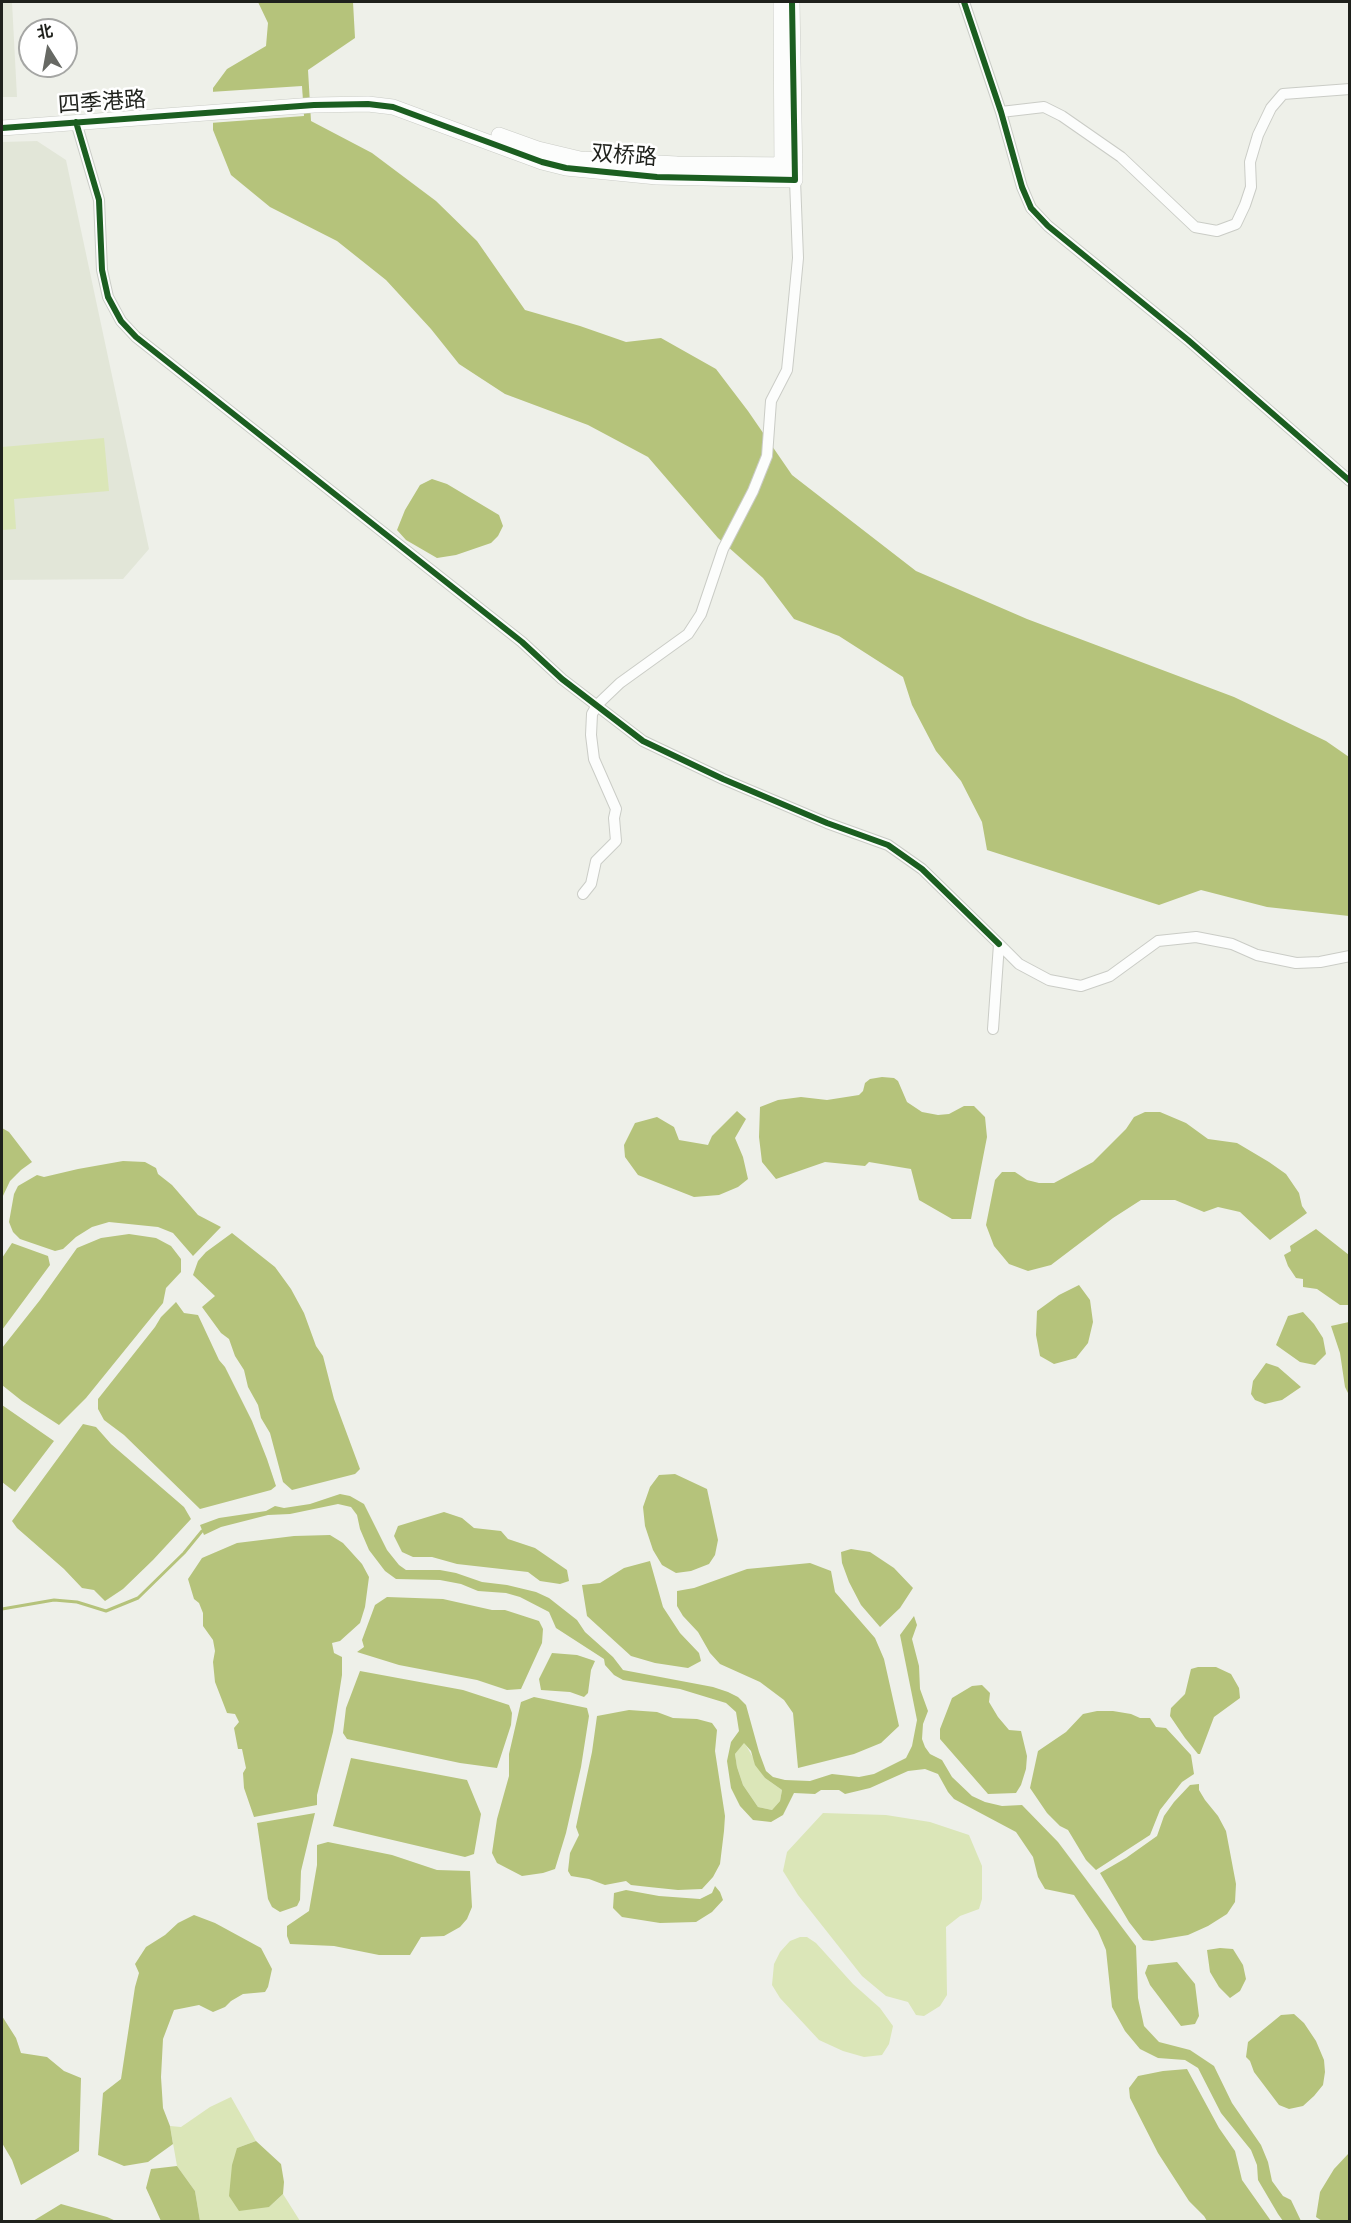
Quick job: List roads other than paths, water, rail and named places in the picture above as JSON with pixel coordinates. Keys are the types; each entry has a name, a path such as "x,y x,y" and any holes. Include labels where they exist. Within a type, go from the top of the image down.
{"street":[{"path":"583,894 591,884 596,861 616,841 614,818 616,809 594,759 591,735 592,714 597,705 620,683 688,634 701,614 723,549 753,491 767,456 771,401 787,370 798,258 788,172 781,2"},
{"path":"788,172 792,2"},
{"path":"964,2 1001,112 1022,187 1031,208 1048,226 1188,340 1350,481"},
{"path":"1001,112 1044,107 1062,116 1121,157 1195,227 1217,231 1236,224 1245,206 1251,187 1250,162 1258,135 1271,108 1283,94 1350,89"},
{"path":"2,117 204,109 354,96 390,99 416,106 538,149 580,159 788,172"},
{"name":"四季港路","path":"2,128 204,109"},
{"path":"76,122 99,200 102,270 108,297 122,321 136,337 522,642 562,679 643,741 723,779 827,823 888,845 922,869 1019,964 1049,980 1081,986 1110,976 1158,941 1196,937 1232,944 1257,955 1296,963 1320,962 1350,956"},
{"path":"993,1029 999,944"}],"waterway":[{"path":"2,1609 54,1600 77,1602 106,1611 138,1598 184,1553 202,1531"}]}
